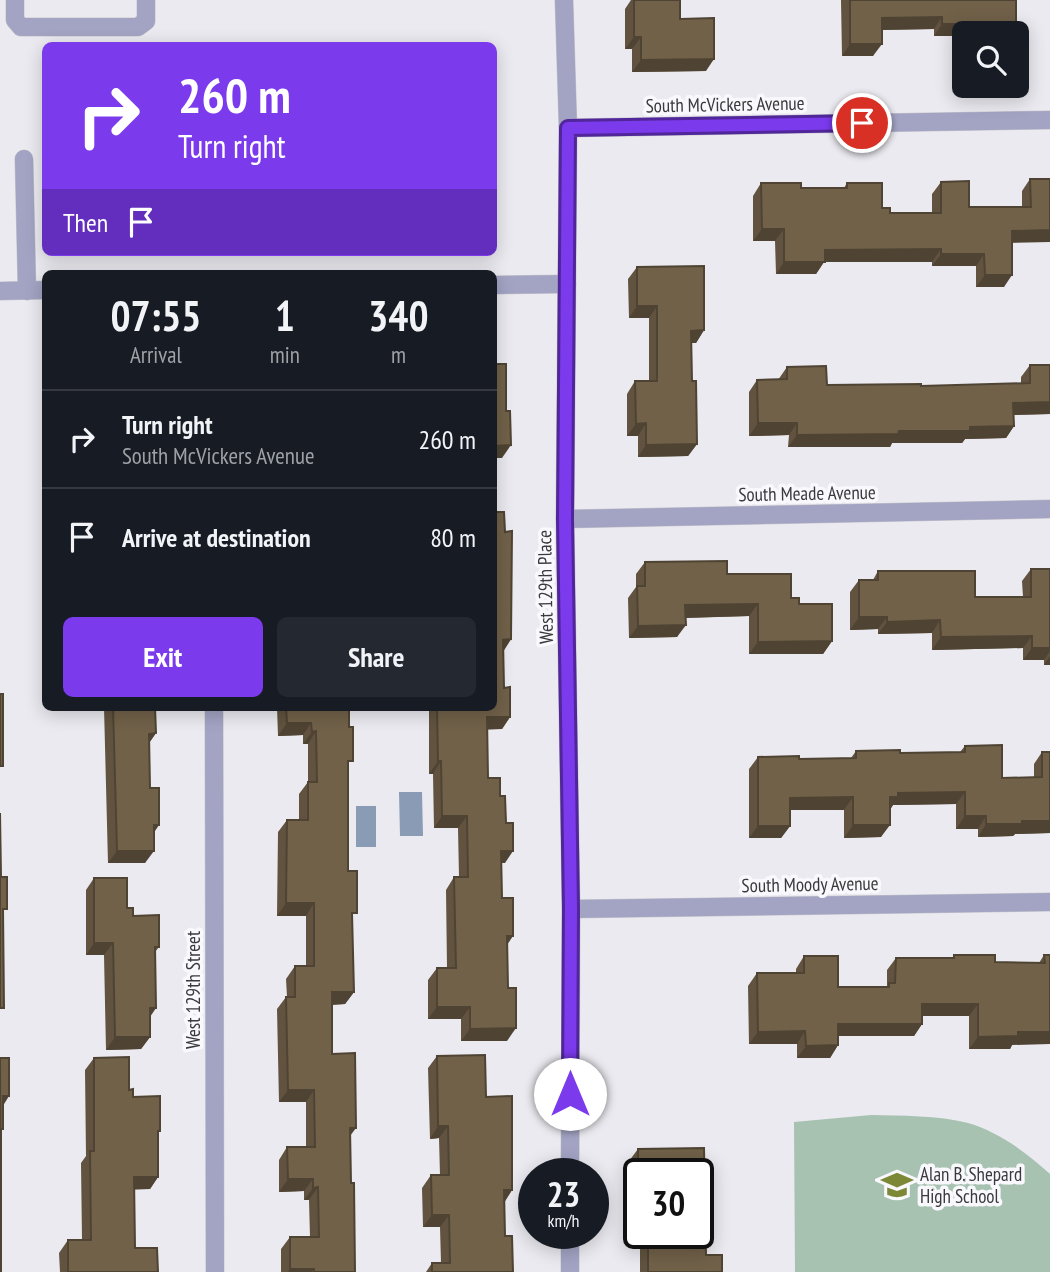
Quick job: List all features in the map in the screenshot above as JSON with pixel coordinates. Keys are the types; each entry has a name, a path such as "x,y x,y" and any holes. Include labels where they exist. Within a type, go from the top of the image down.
{"street":[{"path":"15,0 15,20 22,27 138,27 146,21 146,0"},
{"name":"West 129th Place","path":"565,0 568,128 565,519 571,908 570,1158"},
{"name":"South McVickers Avenue","path":"568,128 1050,120"},
{"path":"24,159 27,291"},
{"path":"497,285 567,284"},
{"path":"0,291 42,290"},
{"name":"South Meade Avenue","path":"565,519 1050,509"},
{"name":"West 129th Street","path":"214,711 215,1272"},
{"name":"South Moody Avenue","path":"571,908 1050,902"},
{"path":"570,1249 570,1272"}],"green space":[{"name":"Alan B. Shepard High School","path":"871,1115 932,1117 968,1123 1002,1138 1041,1166 1050,1174 1050,1272 795,1272 794,1122"}],"water":[{"path":"399,792 422,792 423,836 400,836"},
{"path":"356,806 376,806 376,847 356,847"}],"building":[{"path":"634,0 680,0 680,19 714,18 714,59 641,60 641,37 634,37"},
{"path":"850,0 1016,0 1016,21 952,21 952,24 942,24 942,17 882,18 882,44 850,44"},
{"path":"1030,179 1050,179 1050,230 1012,231 1012,275 985,275 984,254 941,254 941,249 825,250 825,262 784,262 784,229 762,229 761,183 801,183 801,188 847,188 847,183 882,183 882,208 890,208 890,213 941,213 941,182 969,181 969,207 1031,207"},
{"path":"704,266 704,330 691,331 692,381 696,381 697,444 646,445 646,423 636,424 635,381 657,381 657,306 637,306 637,267"},
{"path":"497,364 506,364 506,411 510,411 511,445 497,446"},
{"path":"1030,365 1050,365 1050,402 1013,403 1014,426 970,427 970,431 899,431 898,434 797,435 797,423 758,423 757,380 787,379 787,367 826,366 827,385 921,386 1030,383"},
{"path":"497,512 504,512 505,532 512,531 511,639 503,640 504,688 510,687 510,717 487,717 488,778 500,778 500,796 505,796 506,823 513,823 513,851 501,851 502,898 513,898 513,936 507,936 508,988 516,988 516,1028 470,1029 470,1007 437,1007 437,968 456,968 454,877 468,877 467,816 442,816 441,761 438,761 437,711 497,711"},
{"path":"727,561 727,574 791,574 791,598 799,598 799,604 832,604 832,641 758,642 758,604 685,605 686,625 638,626 637,586 645,586 645,562"},
{"path":"1031,569 1050,569 1050,648 1032,648 1032,636 941,637 940,620 887,622 887,617 859,617 859,580 878,580 878,571 975,571 975,597 1031,597"},
{"path":"0,694 3,694 3,766 0,766"},
{"path":"113,711 155,711 156,733 149,734 150,788 159,788 159,825 154,825 154,851 117,851"},
{"path":"286,711 349,711 349,727 353,727 353,761 348,761 348,871 357,871 357,913 352,913 354,992 332,992 332,1054 355,1053 356,1128 350,1128 355,1272 290,1269 290,1237 319,1237 318,1187 313,1188 313,1179 288,1179 287,1147 315,1147 314,1090 288,1090 286,997 295,997 295,966 314,966 314,903 286,903 287,820 308,820 308,782 317,782 316,731 312,732 311,723 287,723"},
{"path":"1002,745 1002,778 1042,777 1042,752 1050,752 1050,821 986,824 986,816 965,816 965,792 898,793 898,797 890,797 890,825 853,825 853,797 790,798 790,826 758,826 758,757 856,758 856,751 965,752 965,746"},
{"path":"0,813 1,877 7,877 7,909 3,909 4,1008 0,1008"},
{"path":"94,878 127,878 127,908 133,908 133,916 159,915 159,947 155,947 156,1008 150,1008 150,1037 115,1037 113,943 94,943"},
{"path":"954,955 995,955 995,962 1045,963 1044,955 1050,955 1050,1032 1018,1032 1018,1036 978,1037 978,1004 922,1004 922,1024 838,1024 838,1045 806,1046 805,1031 758,1032 757,973 804,973 804,956 838,956 838,987 889,987 889,983 895,983 896,958 954,958"},
{"path":"485,1055 486,1097 512,1096 512,1190 504,1190 505,1236 512,1236 513,1272 432,1272 432,1263 450,1263 449,1215 432,1215 431,1175 449,1175 448,1126 438,1126 437,1056"},
{"path":"129,1057 129,1090 133,1089 133,1097 160,1096 158,1177 134,1177 135,1248 157,1248 158,1272 68,1272 68,1240 91,1240 90,1151 94,1151 94,1058"},
{"path":"0,1058 9,1058 9,1096 3,1096 1,1129 1,1272"},
{"path":"704,1148 704,1158 638,1158 638,1149"},
{"path":"648,1249 706,1249 706,1255 722,1255 722,1272 648,1272"}],"place":[{"name":"Alan B. Shepard High School","path":"897,1185"}],"route":[{"path":"570,1094 571,908 565,519 568,128 862,123"}]}
